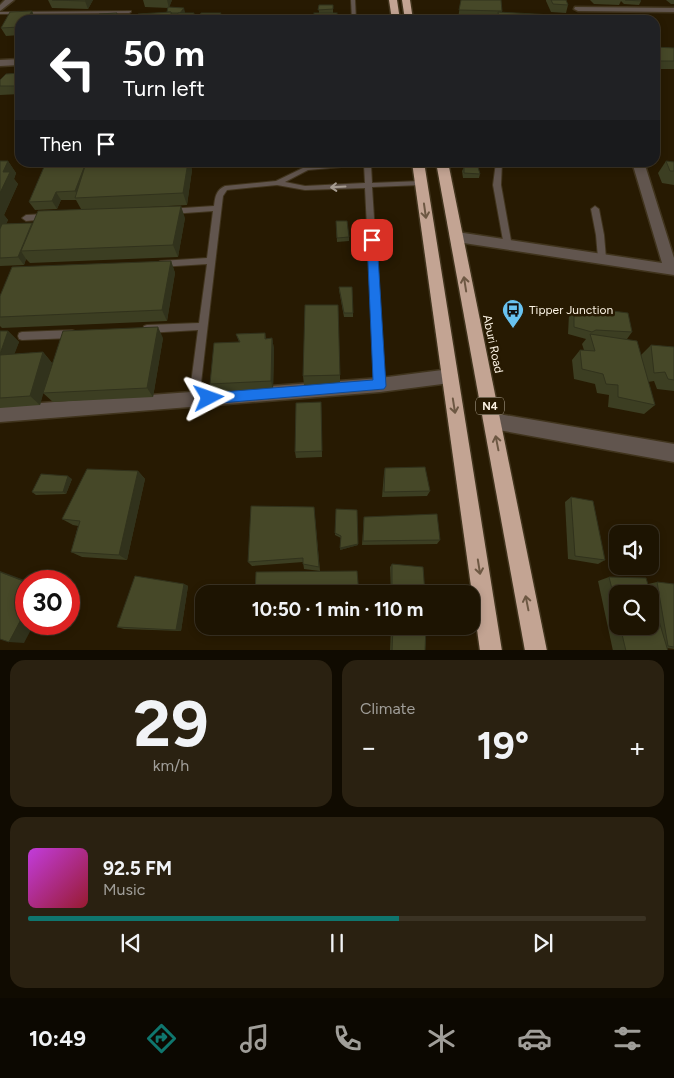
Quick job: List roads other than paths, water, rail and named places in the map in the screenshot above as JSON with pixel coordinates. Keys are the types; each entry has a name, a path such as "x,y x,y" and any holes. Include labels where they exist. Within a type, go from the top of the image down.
{"highway":[{"path":"393,0 395,15"},
{"path":"406,0 408,15"},
{"path":"419,167 491,650"},
{"name":"Aburi Road","path":"443,167 474,336 493,421 536,650"}],"street":[{"path":"0,9 10,0"},
{"path":"573,0 581,15"},
{"path":"578,9 674,10"},
{"path":"0,63 15,62"},
{"path":"457,237 672,270 640,167"},
{"path":"0,414 380,386 450,376"},
{"path":"493,421 674,453"}],"lane":[{"path":"353,0 354,15"},
{"path":"0,13 129,12"},
{"path":"277,183 307,168 319,167"},
{"path":"367,167 380,386"},
{"path":"498,167 498,185 508,246"},
{"path":"196,383 219,195 225,188 277,183 305,188 421,183"},
{"path":"160,211 218,208"},
{"path":"595,209 602,258"},
{"path":"26,218 55,217"},
{"path":"154,264 211,261"},
{"path":"136,330 203,326"},
{"path":"22,336 79,333"}],"place":[{"name":"Tipper Junction","path":"513,329"}]}
